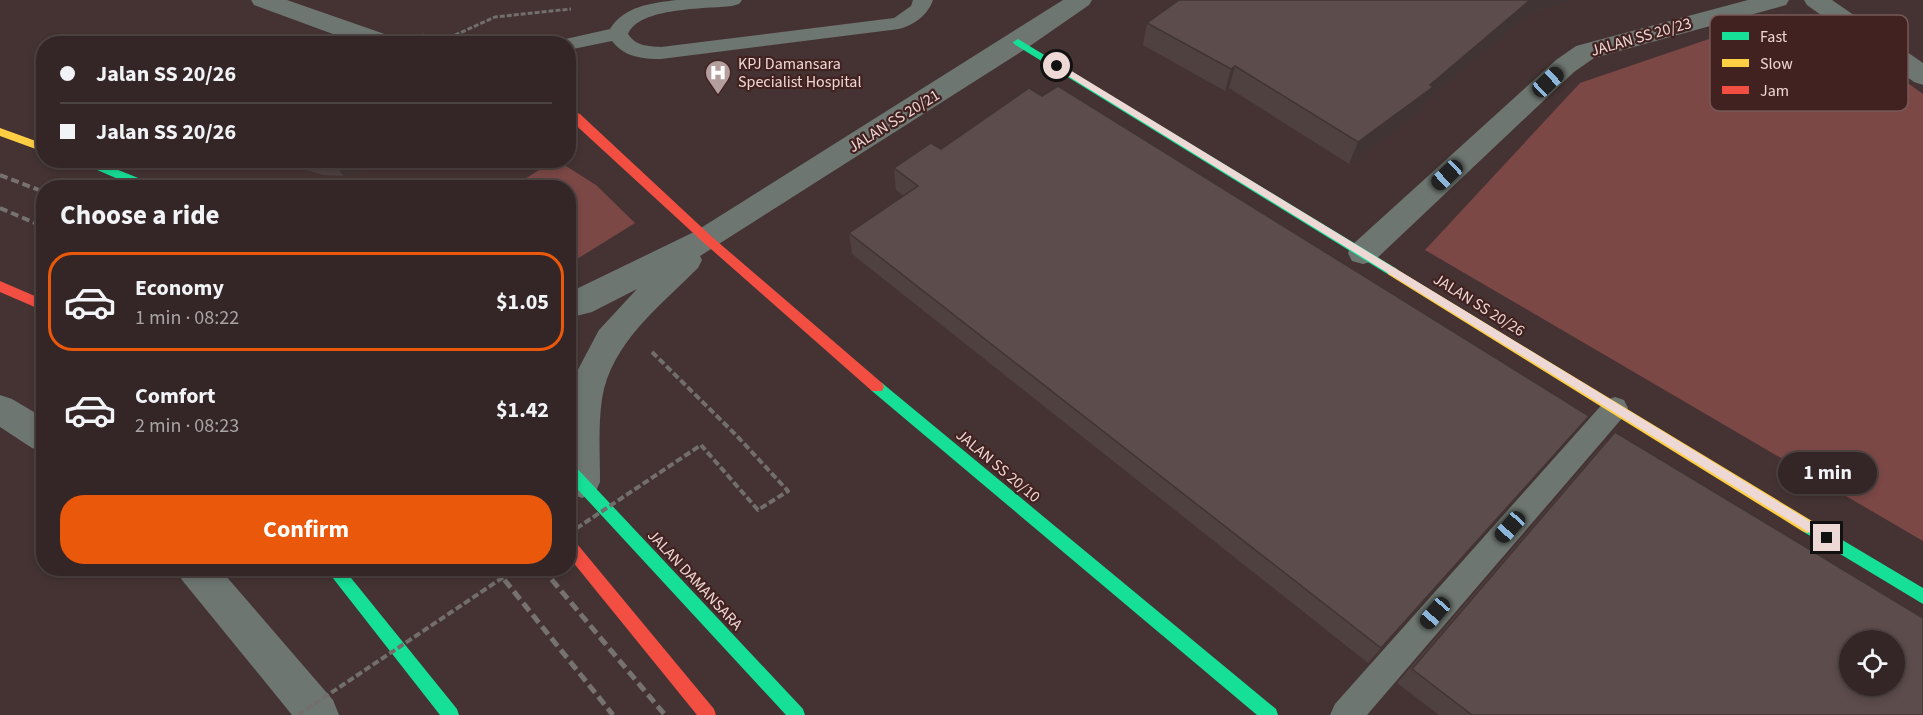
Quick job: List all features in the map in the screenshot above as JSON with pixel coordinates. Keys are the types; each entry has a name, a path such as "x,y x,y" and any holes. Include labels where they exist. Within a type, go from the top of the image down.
{"street":[{"path":"263,0 364,36"},
{"name":"JALAN SS 20/21","path":"576,304 707,239 1018,42 1080,0"},
{"name":"JALAN SS 20/23","path":"1722,15 1777,0"},
{"path":"1816,0 1837,15"},
{"name":"JALAN SS 20/23","path":"1363,253 1564,66 1585,52 1710,18"},
{"name":"JALAN SS 20/26","path":"1018,42 1923,597"},
{"path":"1908,65 1923,76"},
{"name":"JALAN SS 20/10","path":"576,117 707,239 815,334 1270,715"},
{"path":"0,132 36,145"},
{"path":"101,168 131,180"},
{"name":"JALAN SS 20/21","path":"576,467 585,398 596,365 612,334 707,239"},
{"path":"0,286 36,302"},
{"path":"0,410 36,431"},
{"name":"JALAN DAMANSARA","path":"576,476 797,715"},
{"path":"576,554 708,715"},
{"path":"202,576 318,715"},
{"path":"339,576 451,715"}],"lane":[{"path":"732,0 648,12 632,17 622,25 618,34 622,44 630,49 645,53 661,53 899,23 920,9 923,0"},
{"path":"576,42 618,34"},
{"path":"1346,715 1615,408"}],"path":[{"path":"453,36 495,17 575,8"},
{"path":"576,529 701,445 758,510 788,490 737,436 623,324"},
{"path":"298,715 505,576"}],"shaded area":[{"path":"1710,39 1710,111 1908,111 1908,83 1923,94 1923,541 1425,250 1580,83"},
{"path":"542,168 569,168 596,185 635,223 576,260 576,180 523,180"}],"building":[{"path":"1179,0 1530,0 1430,85 1433,87 1358,142 1235,66 1231,69 1147,23"},
{"path":"1058,86 1589,416 1381,648 849,233 918,186 894,168 931,143 941,149 1029,88 1042,96"},
{"path":"1615,432 1923,618 1923,715 1472,715 1412,669"}],"railway":[{"path":"0,175 36,189"},
{"path":"0,208 36,224"},
{"path":"501,576 613,715"},
{"path":"549,576 665,715"}],"traffic: fast":[{"path":"1018,42 1393,272"},
{"path":"101,168 131,180"},
{"path":"877,387 1270,715"},
{"path":"576,477 797,715"},
{"path":"1807,526 1923,597"},
{"path":"339,576 451,715"}],"traffic: slow":[{"path":"0,132 36,145"},
{"path":"1393,272 1807,526"}],"traffic: jam":[{"path":"576,117 707,239 877,387"},
{"path":"0,286 36,302"},
{"path":"576,554 708,715"}],"place":[{"name":"KPJ Damansara Specialist Hospital","path":"718,96"}],"route":[{"path":"1057,66 1827,538"}]}
